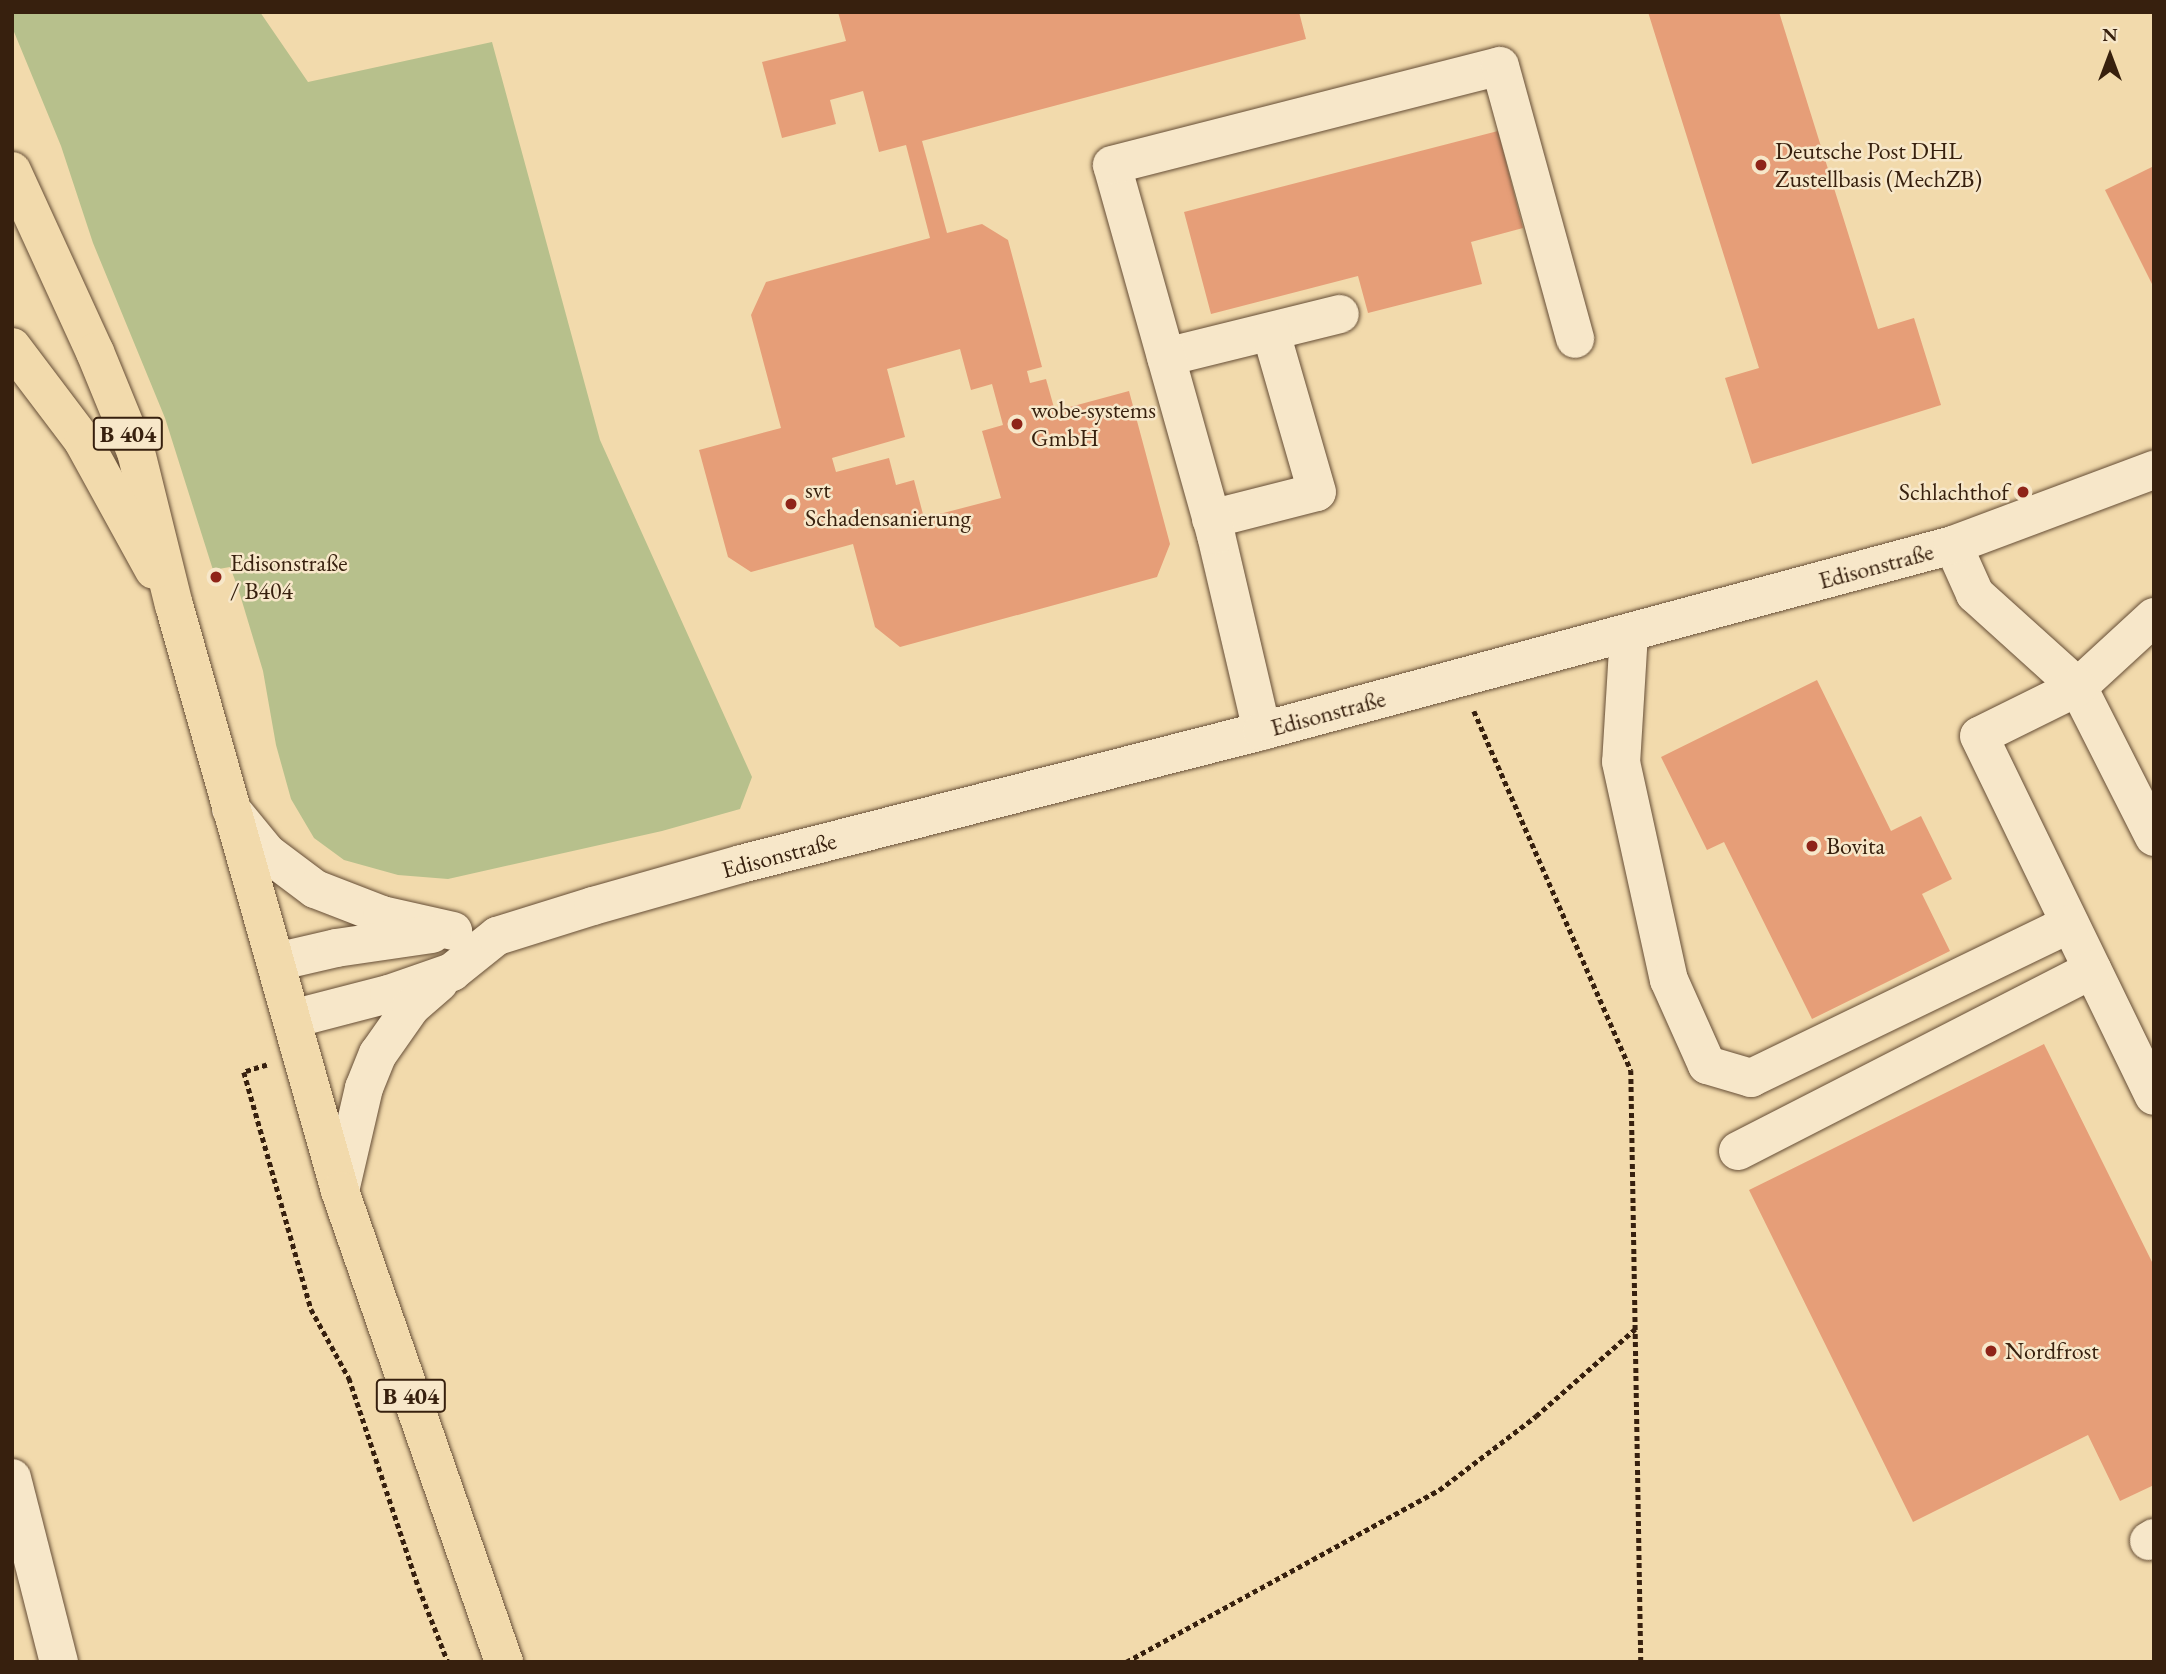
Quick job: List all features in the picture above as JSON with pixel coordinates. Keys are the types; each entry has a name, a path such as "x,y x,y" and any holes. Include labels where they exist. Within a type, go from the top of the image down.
{"main road":[{"name":"B 404","path":"12,171 95,352 135,452 229,807 276,962 340,1191 504,1662"},
{"name":"B 404","path":"12,347 83,440 174,605"}],"street":[{"path":"1262,731 1211,519 1112,165 1500,65 1575,339"},
{"path":"1166,357 1340,314"},
{"path":"1211,519 1317,492 1271,333"},
{"name":"Edisonstraße","path":"292,1019 389,994 452,972 496,936 741,864 1262,731 1953,545 2154,470"},
{"path":"1953,545 1975,594 2078,687 2154,837"},
{"path":"2154,617 2078,687 1979,736 2154,1096"},
{"path":"1629,633 1621,762 1669,980 1707,1065 1751,1078 2070,924"},
{"path":"229,807 267,853 315,889 382,915 453,931"},
{"name":"Edisonstraße","path":"276,962 336,948 453,931 496,936"},
{"path":"1738,1151 2092,970"},
{"path":"340,1191 364,1088 378,1054 392,1030 411,1007 452,972"},
{"path":"12,1479 59,1662"}],"path":[{"path":"1460,678 1631,1070 1641,1662"},
{"path":"244,1072 311,1309 349,1378 419,1588 448,1662"},
{"path":"1126,1662 1439,1490 1536,1416 1635,1329"}],"green space":[{"path":"12,12 260,12 308,82 492,42 600,440 752,777 740,809 662,831 448,879 398,875 344,860 314,838 291,799 276,745 263,671 238,588 230,567 213,570 165,418 93,243 61,146 12,27"}],"building":[{"path":"838,12 1299,12 1306,39 922,141 947,233 982,224 1008,240 1042,367 1027,371 1030,383 1046,379 1055,411 1129,391 1170,544 1157,577 900,647 875,627 853,544 751,572 728,557 699,450 781,428 751,315 766,282 930,238 906,145 879,152 863,91 830,100 836,124 782,138 762,62 846,41","holes":["960,349 971,390 992,384 1003,425 982,431 1001,498 924,518 914,480 896,485 889,458 836,472 832,458 905,437 887,369"]},
{"name":"Deutsche Post DHL Zustellbasis (MechZB)","path":"1648,12 1779,12 1878,329 1914,318 1941,405 1752,464 1725,378 1759,368"},
{"path":"1498,131 1523,228 1471,242 1482,284 1368,313 1358,276 1211,314 1184,212"},
{"path":"2154,166 2154,288 2105,190"},
{"name":"Bovita","path":"1817,680 1891,831 1921,816 1952,879 1922,894 1950,951 1812,1019 1724,842 1707,850 1661,757"},
{"name":"Nordfrost","path":"2044,1044 2154,1266 2154,1485 2120,1501 2088,1435 1913,1522 1749,1190"}],"place":[{"name":"Deutsche Post DHL Zustellbasis (MechZB)","path":"1761,165"},
{"name":"wobe-systems GmbH","path":"1017,424"},
{"name":"Schlachthof","path":"2023,492"},
{"name":"svt Schadensanierung","path":"791,504"},
{"name":"Edisonstraße / B404","path":"216,577"},
{"name":"Bovita","path":"1812,846"},
{"name":"Nordfrost","path":"1991,1351"}]}
